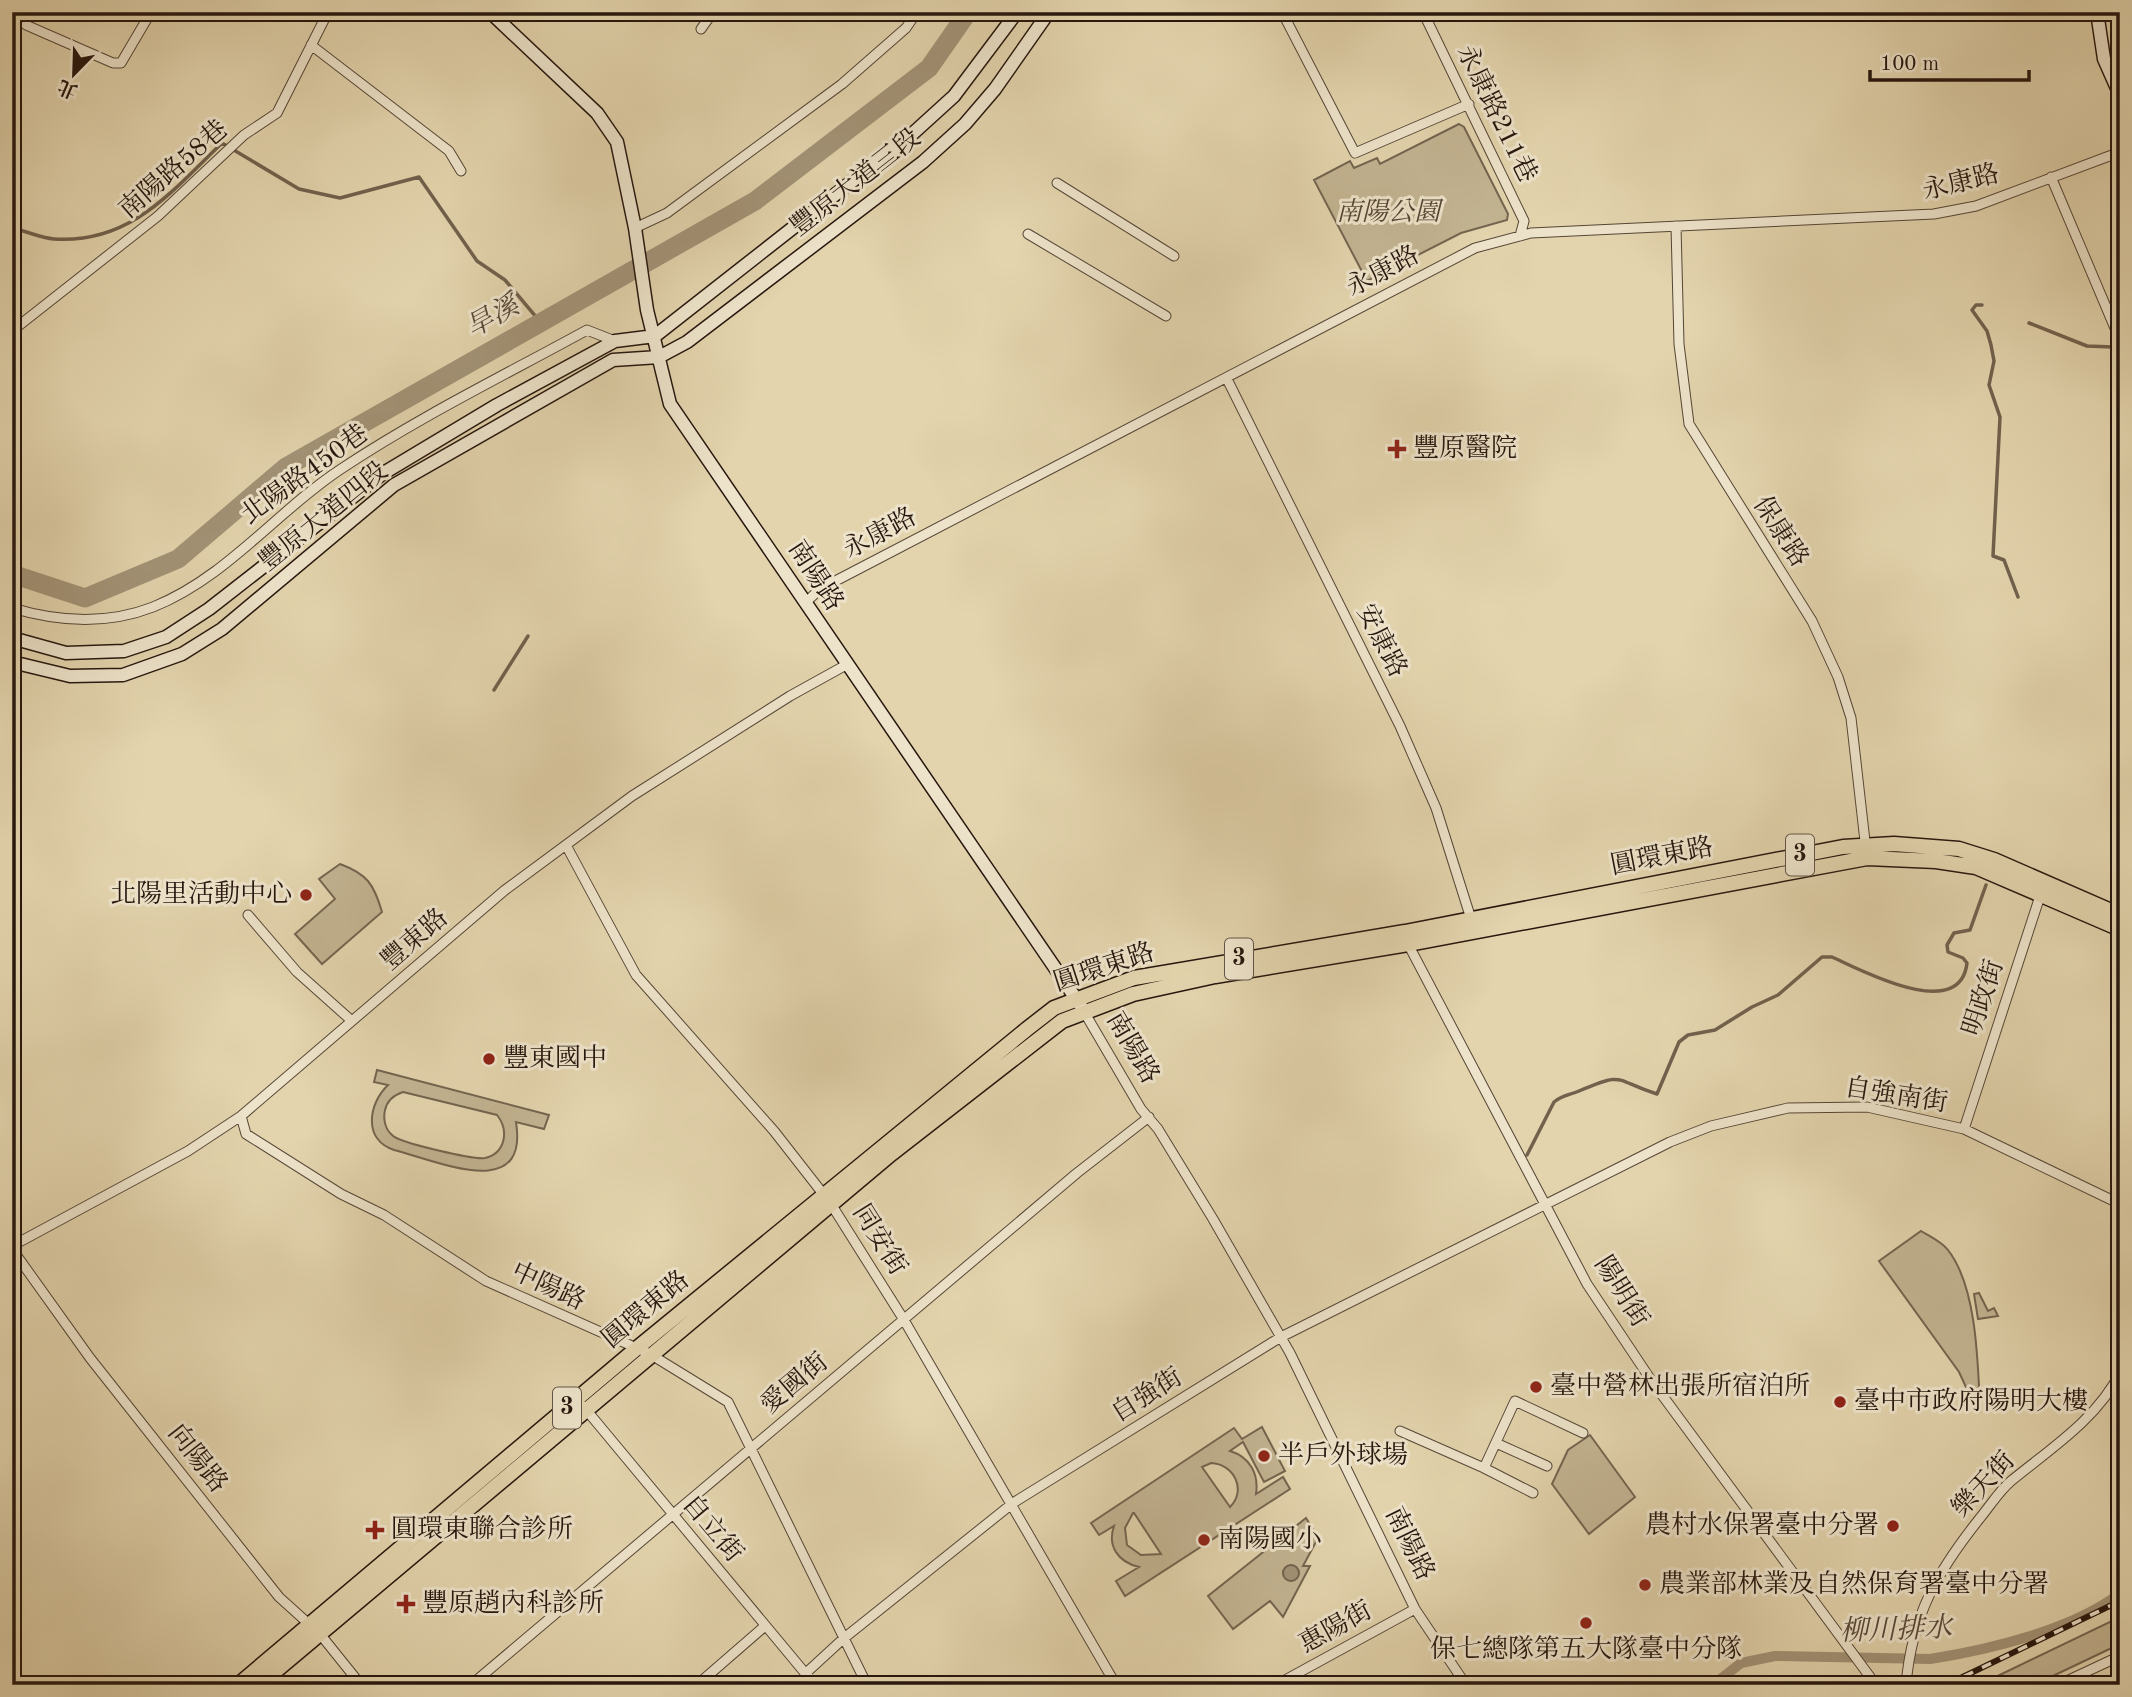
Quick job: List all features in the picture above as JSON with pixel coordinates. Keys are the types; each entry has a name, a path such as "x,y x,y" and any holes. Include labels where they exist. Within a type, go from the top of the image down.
{"main road":[{"name":"圓環東路","path":"238,1685 315,1629 828,1198 1079,1004 1134,978 1406,938 1866,852 1959,849 2043,887 2120,929"},
{"name":"圓環東路","path":"2043,887 2120,915"},
{"name":"圓環東路","path":"259,1685 315,1629"}],"street":[{"path":"26,25 113,63 121,63 151,12"},
{"name":"南陽路58巷","path":"12,331 158,216 244,135 278,113 328,12"},
{"path":"490,12 597,113 617,142 636,232 667,213 842,84 906,28 917,12"},
{"path":"701,29 713,12"},
{"name":"豐原大道三段","path":"654,336 910,136 954,96 1017,12"},
{"name":"豐原大道三段","path":"659,357 687,342 923,162 965,124 996,89 1049,12"},
{"path":"1282,12 1355,153 1469,104"},
{"name":"永康路211巷","path":"1423,12 1524,221 1520,236"},
{"path":"2097,12 2104,59 2120,95"},
{"path":"311,45 449,150 461,171"},
{"name":"永康路","path":"805,603 820,589 842,577 1475,248 1520,236 1934,214 1976,206 2120,152"},
{"path":"2051,177 2120,340"},
{"path":"1057,183 1174,256"},
{"name":"保康路","path":"1676,226 1679,344 1689,424 1812,621 1838,677 1851,718 1866,852"},
{"name":"南陽路","path":"636,232 647,310 670,404 1079,1004 1141,1109 1149,1117 1213,1219 1281,1337 1415,1609 1466,1685"},
{"path":"1028,234 1166,316"},
{"name":"北陽路450巷","path":"12,608 40,616 82,621 113,618 160,604 179,595 228,561 288,507 341,468 396,436 587,330 615,341"},
{"name":"豐原大道四段","path":"12,638 66,653 124,651 166,636 209,609 382,474 496,405 615,341 654,336"},
{"name":"豐原大道四段","path":"12,662 70,676 124,675 182,654 222,629 394,485 612,360 659,357"},
{"name":"安康路","path":"1227,379 1400,726 1436,808 1473,925"},
{"name":"豐東路","path":"12,1247 188,1151 241,1116 505,890 567,847 632,796 790,696 846,665"},
{"name":"同安街","path":"567,847 636,975 828,1198 1013,1503 1116,1685"},
{"name":"明政街","path":"1964,1129 2043,887"},
{"path":"248,915 297,972 352,1021"},
{"name":"陽明街","path":"1406,938 1543,1205 1587,1283 1651,1380 1822,1609 1856,1662 1876,1685"},
{"name":"自強南街","path":"1543,1205 1711,1126 1788,1108 1867,1107 1964,1129 2120,1203"},
{"name":"中陽路","path":"241,1116 246,1134 341,1194 384,1215 486,1281 643,1351 728,1402 867,1685"},
{"name":"愛國街","path":"471,1685 1077,1173 1149,1117"},
{"name":"自強街","path":"806,1673 843,1639 1013,1503 1281,1337 1543,1205"},
{"name":"向陽路","path":"12,1247 90,1358 279,1597 315,1629 361,1685"},
{"name":"樂天街","path":"1906,1685 1911,1647 1924,1602 1954,1550 2007,1484 2094,1410 2120,1373"},
{"path":"1485,1468 1516,1401 1583,1433"},
{"name":"自立街","path":"582,1404 815,1685"},
{"path":"1400,1431 1485,1468 1533,1493"},
{"path":"1496,1443 1548,1466"},
{"name":"惠陽街","path":"1276,1685 1415,1609"},
{"path":"697,1685 765,1626"},
{"path":"2058,1685 2120,1656"}],"green space":[{"name":"南陽公園","path":"1459,124 1464,127 1508,214 1507,220 1461,233 1367,281 1314,180 1350,161 1354,168 1377,158 1380,164"},
{"path":"340,864 368,881 382,912 322,964 295,934 335,899 319,879"},
{"path":"377,1070 549,1115 544,1129 516,1122 516,1147 509,1162 495,1169 455,1167 394,1150 377,1138 373,1130 373,1111 388,1085 374,1082","holes":["403,1092 497,1115 503,1127 503,1140 497,1151 485,1158 437,1150 398,1138 388,1130 384,1117 389,1101"]},
{"path":"1921,1231 1948,1250 1965,1284 1974,1327 1980,1410 1972,1400 1959,1372 1879,1261"},
{"path":"1979,1293 1988,1311 1994,1308 1998,1316 1978,1319 1974,1294"},
{"path":"1262,1427 1285,1471 1264,1482 1243,1442 1230,1451 1243,1457 1252,1467 1256,1494 1283,1477 1290,1489 1125,1596 1116,1581 1139,1567 1125,1561 1116,1552 1112,1540 1114,1526 1099,1535 1091,1523 1234,1428 1242,1439","holes":["1211,1463 1226,1468 1236,1479 1237,1493 1230,1507 1202,1467","1134,1513 1161,1554 1141,1555 1127,1545 1125,1528"]},
{"path":"1590,1435 1635,1497 1589,1534 1552,1484 1568,1450"},
{"path":"1306,1518 1318,1538 1303,1566 1310,1566 1283,1617 1270,1601 1233,1629 1208,1596"},
{"path":"2120,1617 2120,1644 2034,1685 1979,1685"}],"shaded area":[{"path":"1288,1565 1294,1565 1299,1573 1297,1579 1288,1581 1283,1576 1283,1570"}],"waterway":[{"name":"旱溪","path":"12,574 85,598 178,559 286,467 755,201 929,68 968,12"},
{"path":"12,228 54,239 81,238 106,233 148,211 222,143 299,189 340,198 419,177 477,261 505,280 542,324"},
{"path":"1982,305 1976,305 1972,310 1987,331 1991,345 1994,361 1989,385 2000,417 1993,556 2004,560 2018,597"},
{"path":"2029,323 2087,346 2113,347"},
{"path":"494,690 528,636"},
{"path":"1527,1155 1554,1102 1563,1096 1613,1079 1657,1094 1679,1042 1688,1035 1715,1030 1752,1007 1778,995 1822,957 1832,957 1907,987 1928,991 1947,989 1960,981 1967,963 1963,958 1948,952 1947,945 1954,933 1970,930 1986,885"},
{"name":"柳川排水","path":"2120,1553 2117,1587 2120,1598"},
{"name":"柳川排水","path":"1713,1685 1741,1663 1775,1656 1930,1659 1977,1650 2054,1628 2100,1607 2119,1594"}],"railway":[{"path":"1946,1685 2120,1601"}],"place":[{"name":"豐原醫院","path":"1397,449"},
{"name":"北陽里活動中心","path":"306,895"},
{"name":"豐東國中","path":"489,1059"},
{"name":"臺中營林出張所宿泊所","path":"1536,1387"},
{"name":"臺中市政府陽明大樓","path":"1840,1402"},
{"name":"半戶外球場","path":"1264,1456"},
{"name":"農村水保署臺中分署","path":"1893,1526"},
{"name":"圓環東聯合診所","path":"375,1530"},
{"name":"南陽國小","path":"1204,1540"},
{"name":"農業部林業及自然保育署臺中分署","path":"1645,1585"},
{"name":"豐原趙內科診所","path":"406,1604"},
{"name":"保七總隊第五大隊臺中分隊","path":"1586,1623"}]}
